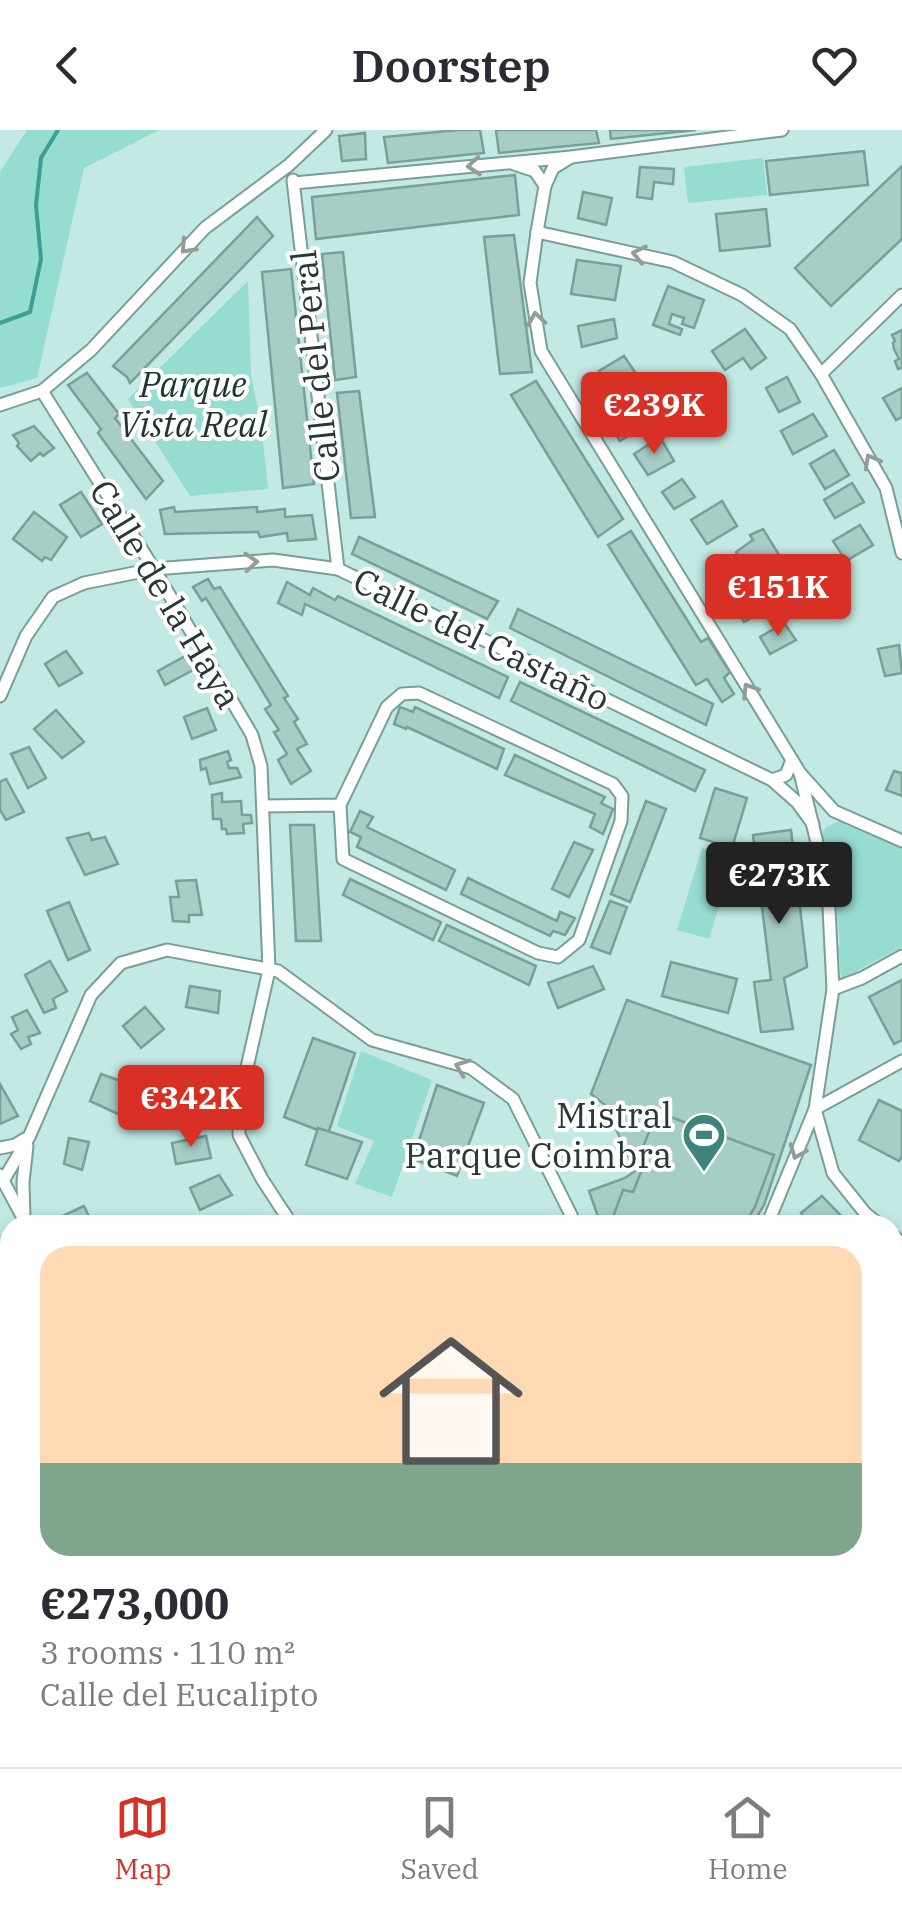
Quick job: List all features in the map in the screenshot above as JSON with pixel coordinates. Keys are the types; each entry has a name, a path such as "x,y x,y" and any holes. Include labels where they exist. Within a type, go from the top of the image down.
{"street":[{"path":"0,405 42,390 91,350 205,228 289,165 326,130"},
{"path":"294,183 571,157 782,130"},
{"path":"571,157 553,168 545,186 536,232 530,283 540,351 800,773 834,812 902,841"},
{"path":"510,162 534,171 545,186"},
{"name":"Calle del Peral","path":"289,165 338,568"},
{"path":"536,232 673,262 742,295 790,330 821,374 886,488 902,553"},
{"path":"821,374 902,295"},
{"name":"Calle de la Haya","path":"42,390 252,735 262,766 269,970 239,1103 239,1135 286,1215"},
{"name":"Calle del Castaño","path":"0,696 26,636 53,597 84,583 154,569 274,560 338,568 772,780 798,802 813,824"},
{"path":"419,693 614,784 622,796 621,822 579,940 558,957 538,953 344,860 340,805 387,708 402,694 419,693"},
{"path":"772,780 786,775 792,760"},
{"path":"772,1215 815,1110 833,989 828,888 800,773"},
{"path":"263,806 340,805"},
{"path":"813,824 834,812"},
{"path":"21,1215 2,1178 29,1137 91,995 122,962 168,950 278,971 372,1040 471,1068 513,1099 571,1215"},
{"path":"833,989 902,956"},
{"path":"815,1110 902,1061"},
{"path":"815,1110 833,1174 867,1215"},
{"path":"0,1148 29,1137"},
{"path":"25,1215 23,1182 29,1137"}],"green space":[{"path":"27,130 159,130 84,168 37,378 0,388 0,172"},
{"path":"763,158 767,195 688,203 684,167"},
{"name":"Parque Vista Real","path":"248,281 251,376 261,422 268,489 190,496 128,399"},
{"path":"839,821 902,845 902,947 858,970 860,975 844,980 839,955 835,955 835,946 840,945 834,882 822,843 826,827"},
{"path":"702,848 734,857 709,939 677,930"},
{"path":"361,1051 432,1080 392,1197 355,1184 374,1141 337,1126"}],"building":[{"path":"480,130 484,153 388,163 384,137"},
{"path":"496,130 596,130 599,143 499,153"},
{"path":"610,130 696,130 611,139"},
{"path":"365,133 366,159 342,161 339,136"},
{"path":"864,151 868,185 770,195 766,161"},
{"path":"902,166 902,239 831,306 795,268"},
{"path":"640,167 674,169 673,184 654,182 652,199 637,197"},
{"path":"515,175 519,215 316,239 312,197"},
{"path":"583,192 612,198 606,225 578,218"},
{"path":"766,209 770,246 720,251 716,214"},
{"path":"257,217 273,236 130,383 113,366"},
{"path":"514,235 532,372 500,374 484,237"},
{"path":"343,252 356,377 335,380 322,254"},
{"path":"577,260 621,266 615,300 571,294"},
{"path":"291,269 314,484 283,488 262,272"},
{"path":"668,286 704,300 694,328 682,324 684,318 672,314 669,324 682,329 680,335 653,325"},
{"path":"614,319 617,338 582,347 578,326"},
{"path":"745,329 766,358 751,369 743,358 725,370 712,351"},
{"path":"902,330 902,368 898,369 892,335"},
{"path":"624,356 641,381 614,394 599,371"},
{"path":"87,373 163,481 146,499 68,385"},
{"path":"787,377 800,402 779,412 766,388"},
{"path":"536,381 623,519 598,537 511,395"},
{"path":"902,388 902,417 896,420 883,398"},
{"path":"359,391 375,517 351,518 337,393"},
{"path":"645,396 658,417 620,441 607,420"},
{"path":"813,414 827,436 793,454 781,431"},
{"path":"34,426 54,448 31,461 13,435"},
{"path":"660,437 674,461 648,475 634,454"},
{"path":"834,450 849,475 825,489 810,464"},
{"path":"682,479 695,497 674,509 662,492"},
{"path":"852,483 864,502 835,518 824,500"},
{"path":"81,492 102,524 81,537 60,505"},
{"path":"722,501 737,526 707,544 691,520"},
{"path":"174,507 175,512 257,507 257,512 285,509 285,517 312,515 316,539 288,541 287,533 260,537 258,532 165,534 160,510"},
{"path":"34,512 67,537 51,560 45,557 42,561 13,539"},
{"path":"860,525 873,545 846,561 833,541"},
{"path":"763,529 781,558 769,564 764,557 745,567 736,552 753,540 750,535"},
{"path":"631,531 701,642 708,638 730,672 724,678 734,694 722,702 707,679 696,685 608,545"},
{"path":"359,537 498,601 487,619 352,554"},
{"path":"208,579 214,589 220,587 288,696 284,698 298,719 294,722 307,744 297,749 311,771 291,784 278,760 287,754 274,732 279,730 265,709 271,705 206,598 202,601 193,587"},
{"path":"287,582 310,595 313,588 335,600 338,596 508,677 499,698 305,604 302,615 278,603"},
{"path":"758,583 774,605 744,622 730,600"},
{"path":"518,609 713,704 706,725 510,628"},
{"path":"784,623 796,640 770,654 760,637"},
{"path":"899,645 902,673 885,676 878,649"},
{"path":"66,651 82,673 59,686 45,664"},
{"path":"187,655 195,669 165,685 158,671"},
{"path":"520,682 705,770 695,791 511,701"},
{"path":"400,707 413,712 415,707 504,749 497,769 394,724"},
{"path":"207,708 216,730 192,739 184,717"},
{"path":"56,710 84,742 62,758 34,729"},
{"path":"29,747 46,778 28,788 11,754"},
{"path":"228,751 229,768 237,768 241,777 210,784 200,760"},
{"path":"515,755 605,797 601,803 613,809 603,834 590,827 595,814 505,775"},
{"path":"894,771 902,773 902,796 886,790"},
{"path":"6,779 24,812 6,820 0,810 0,782"},
{"path":"715,788 747,798 732,848 700,838"},
{"path":"222,793 222,802 241,801 242,815 251,815 252,823 243,824 244,833 227,834 221,819 213,819 212,795"},
{"path":"646,801 666,809 630,902 611,894"},
{"path":"360,811 373,817 367,827 455,870 446,890 357,847 361,837 350,832"},
{"path":"290,825 314,825 321,941 296,941"},
{"path":"791,830 807,967 784,978 793,1029 761,1032 754,982 771,980 753,835"},
{"path":"89,833 92,840 105,837 118,864 85,875 67,838"},
{"path":"574,842 593,850 569,897 552,889"},
{"path":"468,878 557,921 560,912 575,918 565,935 553,931 550,936 461,894"},
{"path":"350,879 441,922 433,940 343,895"},
{"path":"196,880 202,915 189,915 189,922 173,921 170,897 179,897 176,881"},
{"path":"610,901 627,907 610,954 591,947"},
{"path":"69,902 90,950 68,960 47,911"},
{"path":"447,925 536,966 529,985 439,941"},
{"path":"50,961 67,991 53,999 56,1008 44,1013 25,975"},
{"path":"671,962 737,979 728,1013 662,996"},
{"path":"593,966 604,989 558,1008 548,983"},
{"path":"902,980 902,1040 894,1044 869,997"},
{"path":"190,986 220,991 218,1013 186,1007"},
{"path":"627,1000 811,1065 758,1215 597,1215 589,1191 635,1171 605,1105 591,1094"},
{"path":"145,1007 164,1029 141,1048 123,1026"},
{"path":"27,1010 40,1033 28,1037 31,1044 21,1049 11,1034 18,1030 12,1017"},
{"path":"313,1038 355,1053 328,1134 284,1117"},
{"path":"101,1074 132,1085 118,1114 90,1101"},
{"path":"185,1083 212,1083 213,1118 191,1117 192,1103 185,1103"},
{"path":"0,1084 18,1116 0,1124"},
{"path":"437,1085 484,1103 457,1176 413,1159"},
{"path":"879,1100 902,1111 899,1161 859,1140"},
{"name":"Mistral Parque Coimbra","path":"657,1112 774,1155 750,1215 614,1215 623,1190 633,1192 650,1150 643,1147"},
{"path":"318,1128 362,1142 347,1179 306,1165"},
{"path":"206,1136 211,1158 176,1164 172,1143"},
{"path":"69,1138 89,1142 82,1170 64,1164"},
{"path":"219,1175 232,1195 200,1210 190,1188"},
{"path":"822,1196 840,1215 802,1215"},
{"path":"84,1206 88,1215 65,1215"}],"waterway":[{"path":"0,323 30,312 41,259 36,205 41,158 58,130"}],"place":[{"name":"Mistral Parque Coimbra","path":"704,1173"}]}
